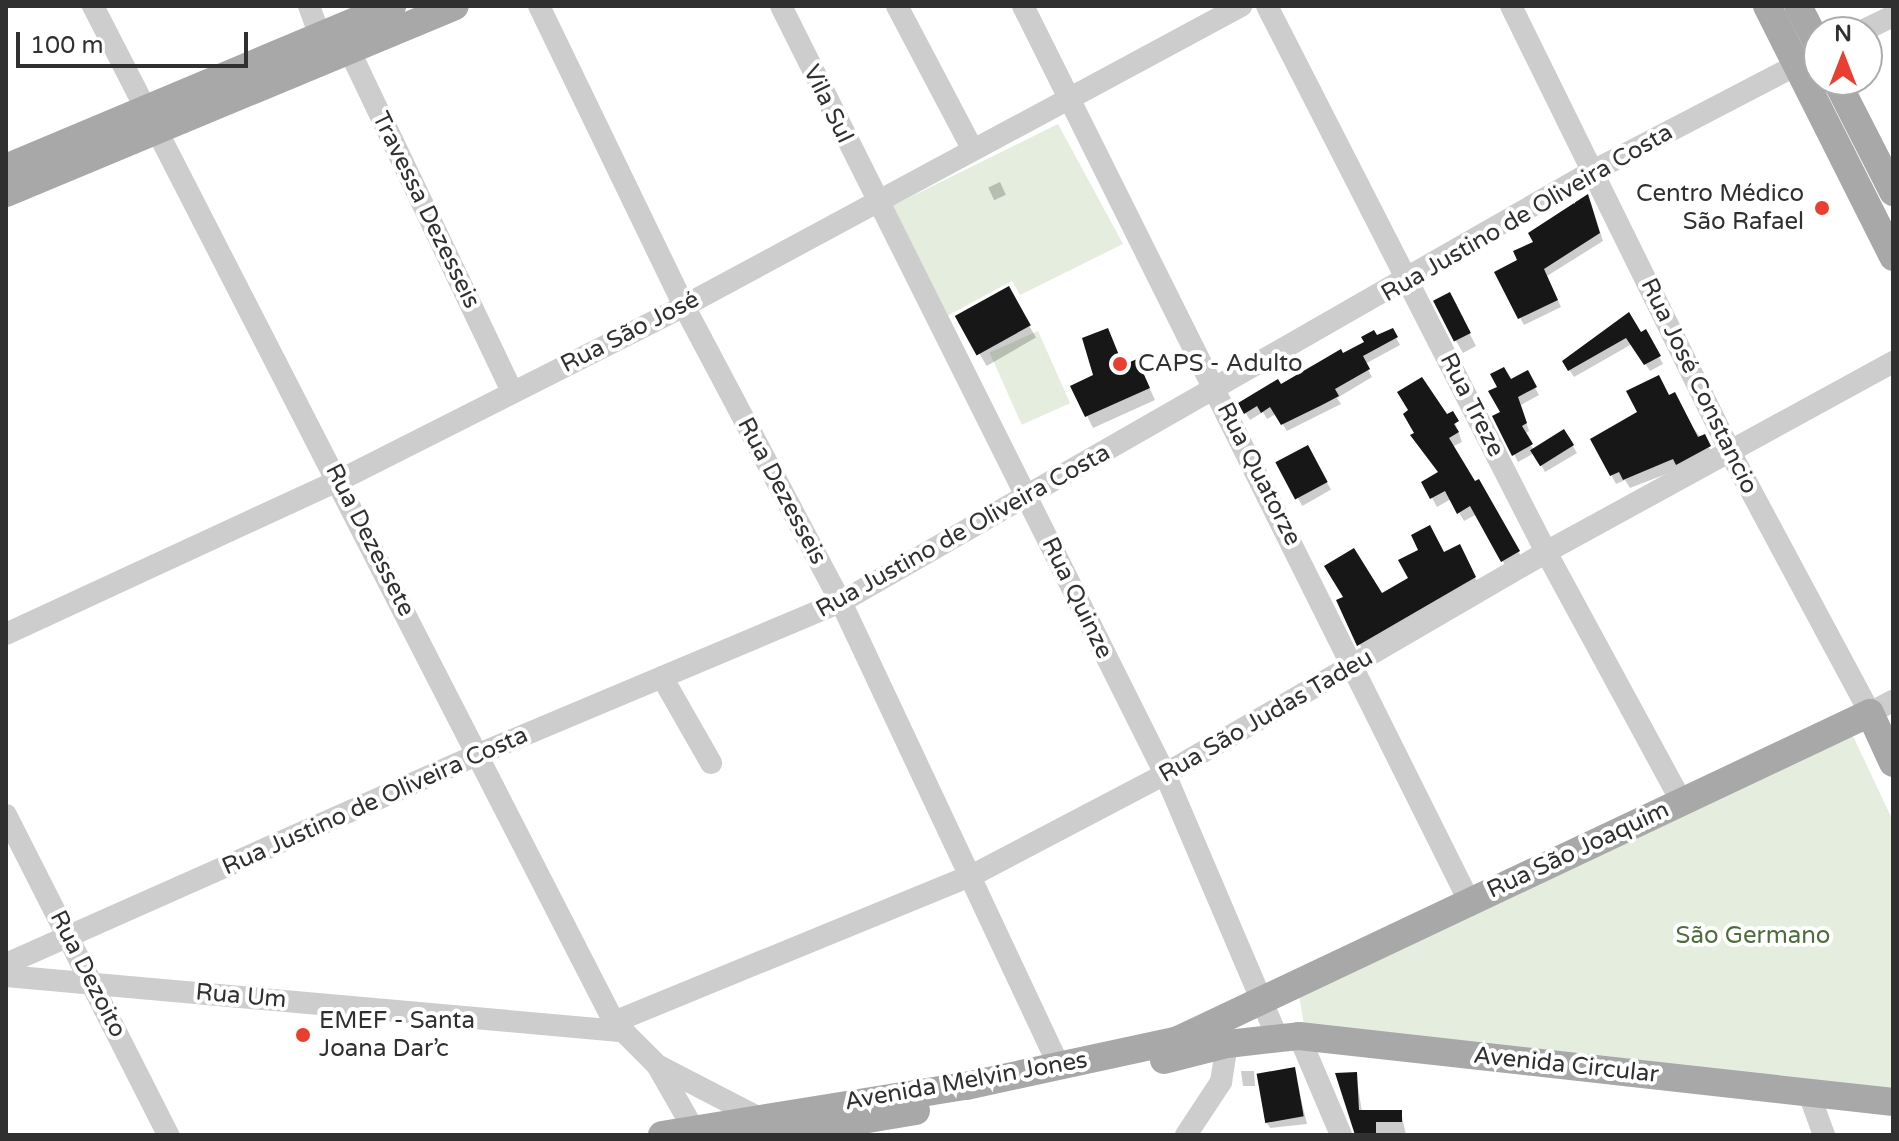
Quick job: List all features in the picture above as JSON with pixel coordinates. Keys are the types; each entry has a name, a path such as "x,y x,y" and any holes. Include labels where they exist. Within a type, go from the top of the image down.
{"main road":[{"path":"337,40 392,6"},
{"path":"6,193 154,121 337,40 455,6"},
{"path":"1767,6 1893,257"},
{"path":"1844,96 1893,192"},
{"path":"6,168 154,121"},
{"name":"Rua José Constancio","path":"1882,707 1893,763"},
{"name":"Rua São Joaquim","path":"1263,1002 1469,901 1882,707"},
{"name":"Avenida Melvin Jones","path":"764,1126 1178,1040 1263,1002"},
{"name":"Avenida Melvin Jones","path":"662,1135 764,1126 1060,1084 1227,1044 1288,1036"},
{"name":"Avenida Circular","path":"1288,1036 1893,1102"}],"street":[{"name":"Rua Dezessete","path":"93,6 340,480 617,1026 657,1065 764,1126"},
{"name":"Travessa Dezesseis","path":"309,6 337,40 512,391"},
{"name":"Rua Dezesseis","path":"539,6 684,306 841,602 973,875 1059,1066"},
{"name":"Vila Sul","path":"781,6 875,201"},
{"path":"897,6 972,148"},
{"name":"Rua Quatorze","path":"1023,6 1066,98 1356,666 1469,901"},
{"name":"Rua São José","path":"6,634 340,480 684,306 972,148 1241,6"},
{"name":"Rua Treze","path":"1267,6 1546,552 1681,801"},
{"name":"Rua José Constancio","path":"1511,6 1729,450 1882,707"},
{"name":"Rua Justino de Oliveira Costa","path":"6,964 479,754 841,602 1216,391 1593,171 1797,65"},
{"name":"Rua Quinze","path":"875,201 1165,774 1263,1002"},
{"name":"Rua São Judas Tadeu","path":"617,1026 973,875 1165,774 1356,666 1546,552 1893,362"},
{"path":"662,677 711,763"},
{"name":"Rua Dezoito","path":"6,815 70,935 168,1135"},
{"name":"Rua Um","path":"6,976 617,1026"},
{"path":"1263,1002 1288,1036 1341,1135"},
{"path":"1186,1135 1221,1082 1227,1044"},
{"name":"Rua Dezessete","path":"657,1065 695,1131"},
{"path":"1808,1091 1824,1135"}],"green space":[{"path":"1058,124 1123,244 1020,295 1012,281 947,316 884,210"},
{"path":"1038,331 1070,403 1022,425 990,353"},
{"name":"São Germano","path":"1853,736 1893,821 1893,1092 1304,1025 1299,996"}],"building":[{"path":"1588,194 1600,233 1544,269 1558,300 1518,319 1494,272 1517,260 1513,251 1533,242 1528,233"},
{"path":"1009,286 1031,325 977,355 955,316"},
{"path":"1450,292 1471,333 1454,342 1433,301"},
{"path":"1629,312 1641,332 1646,329 1661,356 1644,365 1626,338 1568,371 1562,361"},
{"path":"1108,328 1123,365 1137,359 1150,388 1085,417 1070,386 1093,375 1082,338"},
{"path":"1393,328 1398,337 1363,356 1370,369 1335,389 1339,396 1281,425 1270,407 1261,413 1257,406 1244,414 1238,403 1278,379 1281,384 1341,349 1343,353 1364,342 1361,337 1374,330 1377,335"},
{"path":"1504,367 1511,379 1528,370 1537,387 1518,397 1527,423 1522,426 1533,444 1512,456 1492,416 1500,412 1488,391 1497,387 1490,374"},
{"path":"1659,375 1669,395 1675,392 1698,437 1705,434 1711,446 1676,465 1673,459 1623,480 1619,472 1610,476 1590,439 1637,412 1626,391"},
{"path":"1422,377 1447,414 1453,411 1459,421 1454,424 1459,432 1449,438 1475,481 1479,479 1520,551 1501,562 1470,506 1457,514 1445,491 1430,499 1421,482 1438,472 1410,435 1414,433 1403,414 1408,410 1397,392"},
{"path":"1564,429 1574,445 1540,466 1530,450"},
{"path":"1308,445 1328,482 1295,499 1275,462"},
{"path":"1430,525 1444,552 1460,544 1476,577 1357,646 1336,600 1343,597 1324,566 1354,548 1382,593 1408,578 1398,560 1418,550 1411,535"},
{"path":"1295,1067 1304,1116 1265,1123 1257,1074"},
{"path":"1357,1072 1359,1110 1402,1110 1402,1122 1376,1122 1376,1135 1355,1135 1335,1073"}],"place":[{"name":"Centro Médico São Rafael","path":"1822,208"},
{"name":"CAPS - Adulto","path":"1120,364"},
{"name":"EMEF - Santa Joana Dar’c","path":"303,1035"}]}
